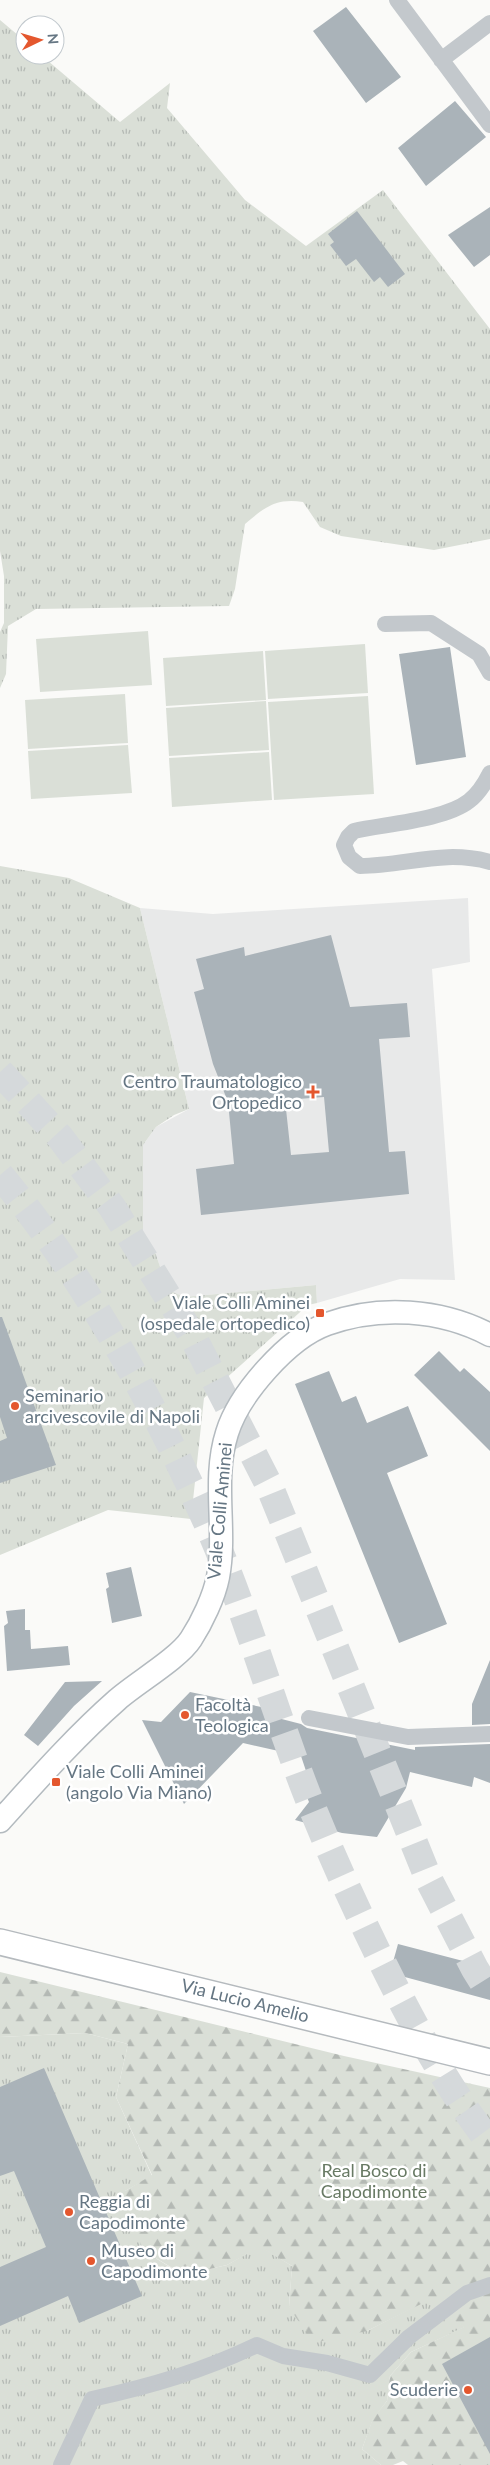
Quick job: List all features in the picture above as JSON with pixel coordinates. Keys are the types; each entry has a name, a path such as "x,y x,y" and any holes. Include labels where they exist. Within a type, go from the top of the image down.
{"main road":[{"name":"Viale Colli Aminei","path":"0,1821 73,1740 118,1698 190,1641 206,1609 218,1578 222,1457 227,1434 252,1386 271,1365 310,1332 327,1324 348,1318 392,1312 421,1313 449,1318 490,1334"},
{"name":"Via Lucio Amelio","path":"0,1942 490,2062"}],"street":[{"path":"397,0 490,125"},
{"path":"441,60 490,23"},
{"path":"385,624 431,623 479,654 490,673"},
{"path":"490,773 470,801 457,809 441,814 354,831 348,837 344,846 349,857 360,866 445,856 468,856 490,862"},
{"path":"309,1718 408,1737 490,1734"},
{"path":"61,2465 92,2399 168,2381 220,2363 257,2345 283,2356 327,2363 370,2375 409,2337 467,2293 490,2285"}],"shaded area":[{"name":"Centro Traumatologico Ortopedico","path":"468,898 470,962 432,969 455,1280 400,1279 317,1303 316,1285 184,1297 168,1291 154,1249 143,1232 143,1145 156,1127 189,1109 140,908 213,914"}],"green space":[{"path":"0,20 15,33 15,65 53,65 120,122 170,83 167,108 245,200 306,246 383,190 490,329 490,539 434,550 341,536 320,527 303,502 285,501 271,505 245,524 235,589 229,606 36,609 8,626 6,674 0,688 0,632 4,623 4,576 0,551"},
{"path":"148,631 152,685 40,692 36,639"},
{"path":"365,644 368,693 268,699 265,651"},
{"path":"263,651 266,700 166,706 163,658"},
{"path":"125,694 128,743 28,749 25,700"},
{"path":"368,696 374,794 274,800 268,702"},
{"path":"266,701 269,750 169,756 166,708"},
{"path":"128,745 132,793 31,799 28,751"},
{"path":"269,752 272,800 172,807 169,758"},
{"path":"0,866 69,878 140,908 189,1109 174,1115 156,1127 143,1145 143,1232 154,1249 168,1290 184,1297 316,1285 317,1303 308,1305 204,1398 191,1519 108,1510 0,1555"},
{"name":"Real Bosco di Capodimonte","path":"0,1972 344,2056 490,2088 490,2465 408,2465 403,2461 393,2465 381,2465 362,2449 373,2418 387,2401 390,2376 411,2352 464,2327 425,2302 367,2331 313,2343 289,2307 292,2266 260,2247 227,2265 184,2275 144,2251 123,2203 125,2191 152,2175 116,2097 128,2044 85,2033 0,2037"},
{"path":"85,2033 128,2044 116,2097 152,2176 125,2191 144,2251 183,2275 227,2265 260,2246 292,2266 289,2307 367,2331 425,2301 465,2327 411,2352 390,2376 387,2401 373,2419 362,2449 381,2465 0,2465 0,2037"}],"building":[{"path":"346,7 401,77 366,103 313,31"},
{"path":"455,101 486,137 426,186 398,148"},
{"path":"490,207 490,255 474,267 448,235"},
{"path":"357,211 405,274 388,287 380,277 374,282 356,259 346,266 330,245 334,242 328,234"},
{"path":"450,647 466,757 416,765 399,654"},
{"path":"331,935 350,1007 407,1003 410,1037 379,1039 389,1152 405,1151 409,1194 201,1215 196,1169 234,1164 228,1102 213,1064 194,992 204,989 196,959 244,947 245,956","holes":["324,1097 329,1152 291,1155 285,1100"]},
{"path":"0,1317 2,1317 56,1465 0,1483 0,1441 7,1438 0,1417"},
{"path":"439,1351 460,1372 464,1368 490,1392 490,1451 414,1375"},
{"path":"329,1371 342,1402 356,1396 367,1423 408,1406 428,1456 387,1473 447,1624 399,1643 295,1384"},
{"path":"131,1567 142,1616 112,1623 106,1589 109,1587 106,1573"},
{"path":"25,1609 25,1630 30,1630 31,1649 68,1646 70,1665 7,1671 4,1626 8,1623 6,1611"},
{"path":"490,1660 490,1724 472,1725 472,1704"},
{"path":"102,1681 74,1706 38,1746 24,1735 65,1682"},
{"path":"190,1692 271,1709 266,1715 301,1724 307,1728 415,1750 415,1747 490,1744 490,1783 474,1777 472,1787 410,1772 406,1788 377,1837 342,1833 295,1820 309,1802 302,1785 311,1786 301,1756 243,1743 184,1804 142,1720 161,1722"},
{"path":"398,1944 490,1968 490,2000 390,1973"},
{"name":"Reggia di Capodimonte","path":"44,2068 142,2296 79,2323 68,2296 0,2326 0,2267 46,2247 14,2171 0,2176 0,2087"},
{"name":"Scuderie","path":"490,2337 490,2454 442,2364"}],"tunnel":[{"path":"0,1072 60,1137 112,1207 193,1337 269,1485 429,1880 475,1969 490,1993"},
{"path":"0,1175 31,1214 89,1299 142,1389 166,1435 220,1553 241,1607 297,1768 347,1888 424,2042 455,2094 490,2143"}],"place":[{"name":"Centro Traumatologico Ortopedico","path":"313,1092"},
{"name":"Viale Colli Aminei (ospedale ortopedico)","path":"320,1313"},
{"name":"Seminario arcivescovile di Napoli","path":"15,1406"},
{"name":"Facoltà Teologica","path":"185,1715"},
{"name":"Viale Colli Aminei (angolo Via Miano)","path":"56,1782"},
{"name":"Reggia di Capodimonte","path":"69,2212"},
{"name":"Museo di Capodimonte","path":"91,2261"},
{"name":"Scuderie","path":"468,2390"}]}
